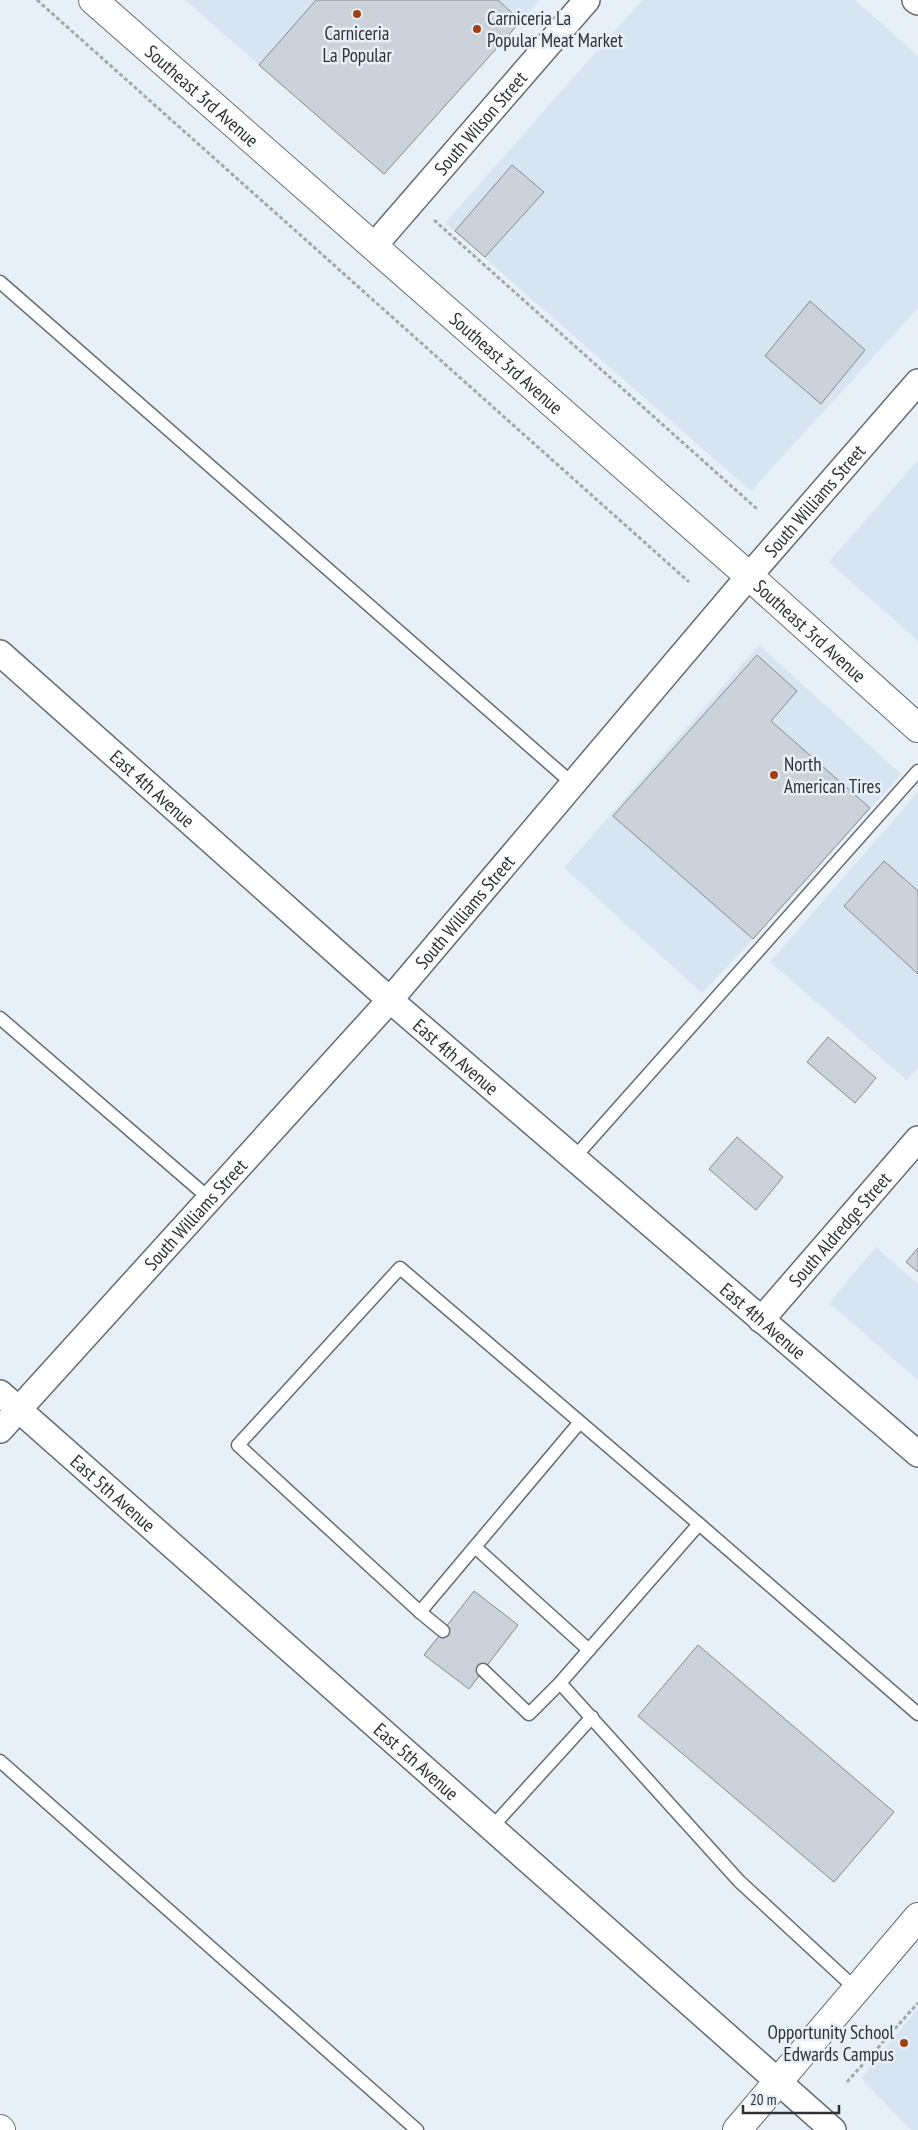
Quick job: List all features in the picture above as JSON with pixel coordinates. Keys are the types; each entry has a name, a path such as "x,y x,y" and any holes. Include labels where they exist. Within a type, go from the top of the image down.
{"main road":[{"name":"Southeast 3rd Avenue","path":"93,0 918,728"},
{"path":"737,2130 918,1917"}],"street":[{"name":"South Wilson Street","path":"374,247 587,0"},
{"name":"South Williams Street","path":"0,1430 390,1000 748,576 918,382"},
{"name":"East 4th Avenue","path":"0,654 390,1000 918,1454"},
{"name":"South Aldredge Street","path":"761,1320 918,1140"},
{"name":"East 5th Avenue","path":"0,1393 833,2130"}],"lane":[{"path":"0,282 573,784"},
{"path":"574,1158 918,771"},
{"path":"0,1018 210,1199"},
{"path":"443,1631 238,1445 400,1268 918,1714"},
{"path":"420,1612 580,1422"},
{"path":"483,1670 529,1714 560,1683 699,1524"},
{"path":"475,1546 588,1650"},
{"path":"560,1683 739,1881 857,1990"},
{"path":"491,1828 592,1717"},
{"path":"0,1761 417,2130"}],"path":[{"path":"37,0 689,582"},
{"path":"413,202 757,509"},
{"path":"847,2082 918,2003"}],"shaded area":[{"path":"185,0 540,0 384,174"},
{"path":"642,0 855,0 918,56 918,308 751,491 445,223"},
{"path":"918,460 918,641 829,562"},
{"path":"759,645 901,774 702,993 564,868"},
{"path":"918,792 918,1067 907,1080 770,962"},
{"path":"876,1247 918,1284 918,1380 829,1303"},
{"name":"Opportunity School Edwards Campus","path":"918,2008 918,2130 911,2130 861,2078"}],"building":[{"path":"316,0 498,0 521,21 384,174 259,65"},
{"path":"512,165 544,192 485,257 455,231"},
{"path":"810,301 865,350 821,404 765,356"},
{"path":"757,655 797,691 771,721 870,808 753,939 613,816"},
{"path":"884,861 918,891 918,974 844,906"},
{"path":"828,1037 876,1078 855,1103 807,1062"},
{"path":"737,1137 783,1177 756,1210 709,1169"},
{"path":"918,1248 918,1272 906,1262"},
{"path":"474,1591 518,1625 469,1689 424,1655"},
{"path":"698,1645 894,1812 834,1882 638,1716"}],"place":[{"name":"Carniceria La Popular","path":"357,14"},
{"name":"Carniceria La Popular Meat Market","path":"477,29"},
{"name":"North American Tires","path":"774,775"},
{"name":"Opportunity School Edwards Campus","path":"904,2043"}]}
